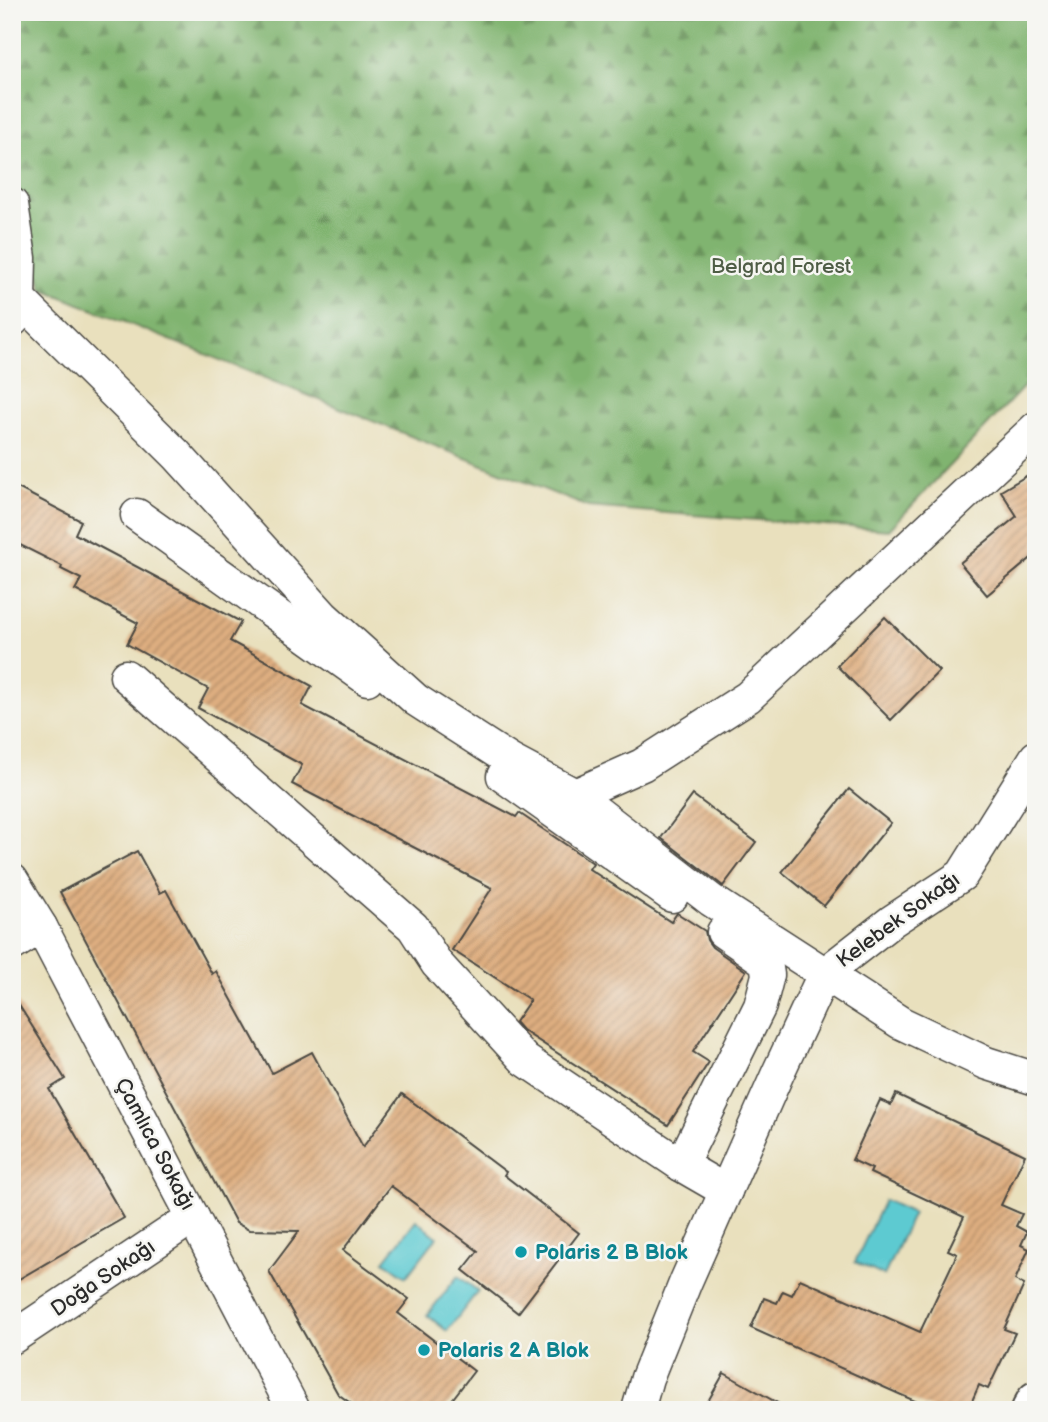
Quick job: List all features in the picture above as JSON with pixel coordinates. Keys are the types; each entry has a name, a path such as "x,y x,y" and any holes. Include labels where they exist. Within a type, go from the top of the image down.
{"main road":[{"path":"1031,1410 1036,1401"}],"street":[{"path":"12,204 20,258 16,310 177,455 323,616 416,700 511,761 575,795 711,900 901,1023 986,1063 1036,1079"},
{"path":"575,795 642,765 748,697 1036,428"},
{"path":"136,515 765,962 768,975 760,1006 681,1165"},
{"path":"126,676 413,927 437,964 525,1060 681,1165 726,1191"},
{"name":"Kelebek Sokağı","path":"824,974 892,921 962,875 1036,757"},
{"name":"Çamlıca Sokağı","path":"12,880 41,927 294,1410"},
{"path":"12,945 41,927"},
{"path":"638,1410 647,1378 681,1293 824,974"},
{"name":"Doğa Sokağı","path":"12,1338 193,1217"}],"green space":[{"name":"Belgrad Forest","path":"12,12 1036,12 1036,377 1032,378 889,530 588,507 42,289 12,164"}],"water":[{"path":"884,1200 913,1213 884,1276 855,1262"},
{"path":"416,1220 437,1237 406,1277 384,1261"},
{"path":"458,1276 478,1291 447,1331 427,1315"}],"building":[{"path":"1036,470 1036,554 987,595 960,563 1017,516 1001,491"},
{"path":"12,485 81,521 75,534 241,622 230,641 312,686 302,705 516,817 519,813 593,863 589,869 671,922 677,913 705,931 712,947 746,971 693,1052 709,1062 668,1125 522,1030 515,1022 530,1000 452,950 492,888 292,784 302,765 198,708 208,689 127,644 138,623 75,590 81,579 61,569 62,566 12,541"},
{"path":"885,617 939,671 891,720 837,666"},
{"path":"849,789 891,823 824,906 782,872"},
{"path":"693,795 756,842 723,886 661,838"},
{"path":"137,851 160,893 166,890 212,974 216,971 272,1073 312,1052 363,1147 402,1094 506,1172 504,1175 579,1233 518,1313 463,1270 478,1251 391,1186 343,1250 409,1299 398,1313 474,1371 444,1410 360,1410 338,1394 269,1271 299,1231 249,1230 236,1223 60,892"},
{"path":"12,994 65,1079 49,1089 124,1218 12,1283"},
{"path":"896,1094 1025,1155 1001,1205 1022,1214 1016,1226 1027,1232 1021,1245 1029,1249 1015,1280 1024,1285 1004,1329 1015,1333 988,1389 979,1385 968,1410 935,1410 751,1328 764,1298 777,1303 783,1291 792,1295 800,1279 920,1332 957,1254 948,1250 964,1217 870,1173 872,1169 852,1160 880,1100 891,1105"},
{"path":"724,1373 790,1410 703,1410"}],"place":[{"name":"Polaris 2 B Blok","path":"521,1252"},
{"name":"Polaris 2 A Blok","path":"424,1350"}]}
